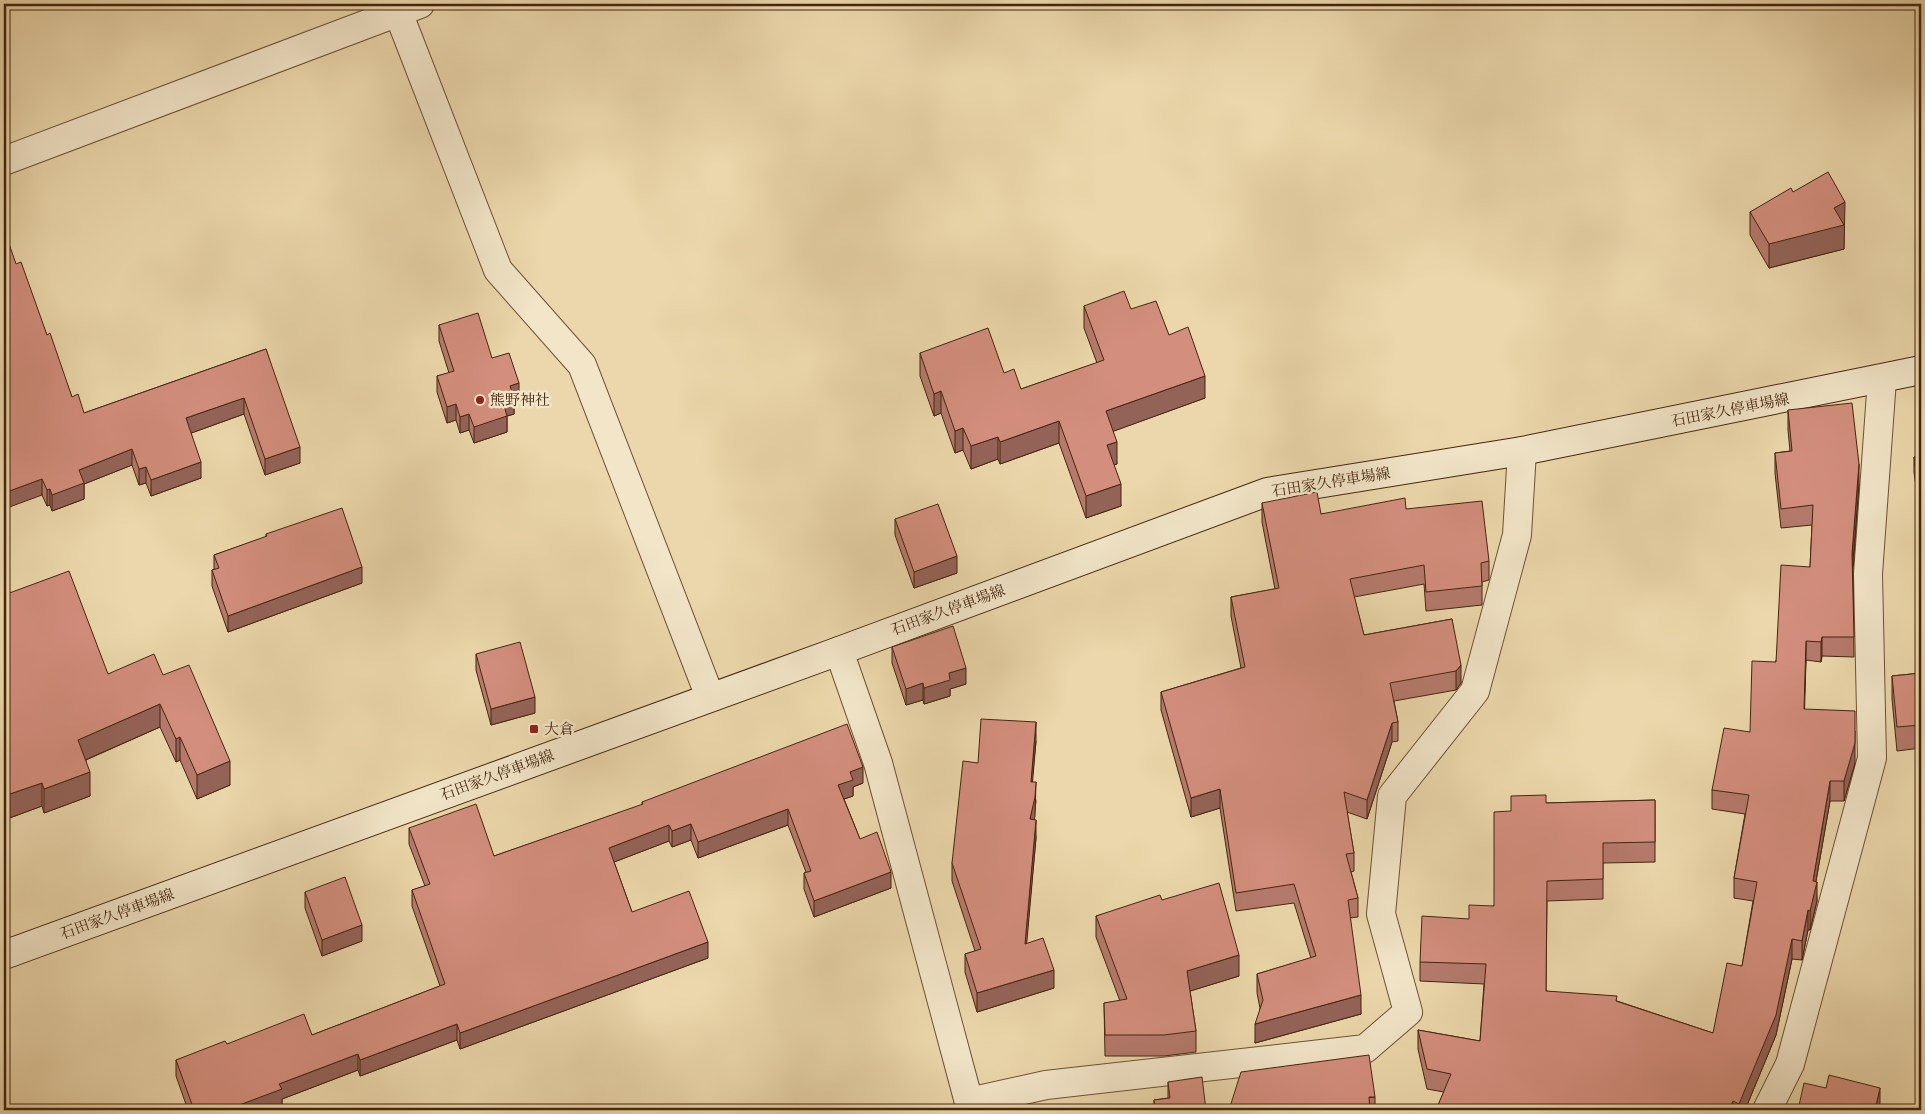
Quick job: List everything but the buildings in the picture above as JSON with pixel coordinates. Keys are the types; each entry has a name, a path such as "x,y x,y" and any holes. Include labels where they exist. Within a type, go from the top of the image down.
{"street":[{"path":"4,161 409,8 498,270 582,365 710,697"},
{"name":"石田家久停車場線","path":"4,955 839,651 1267,492 1522,451 1921,370"},
{"path":"1767,1110 1790,1064 1872,758 1868,574 1882,379"},
{"path":"839,651 878,763 970,1106 1046,1085 1365,1049 1408,1012 1380,914 1392,796 1475,691 1517,535 1522,451"}],"place":[{"name":"熊野神社","path":"480,400"},
{"name":"大倉","path":"534,729"}]}
